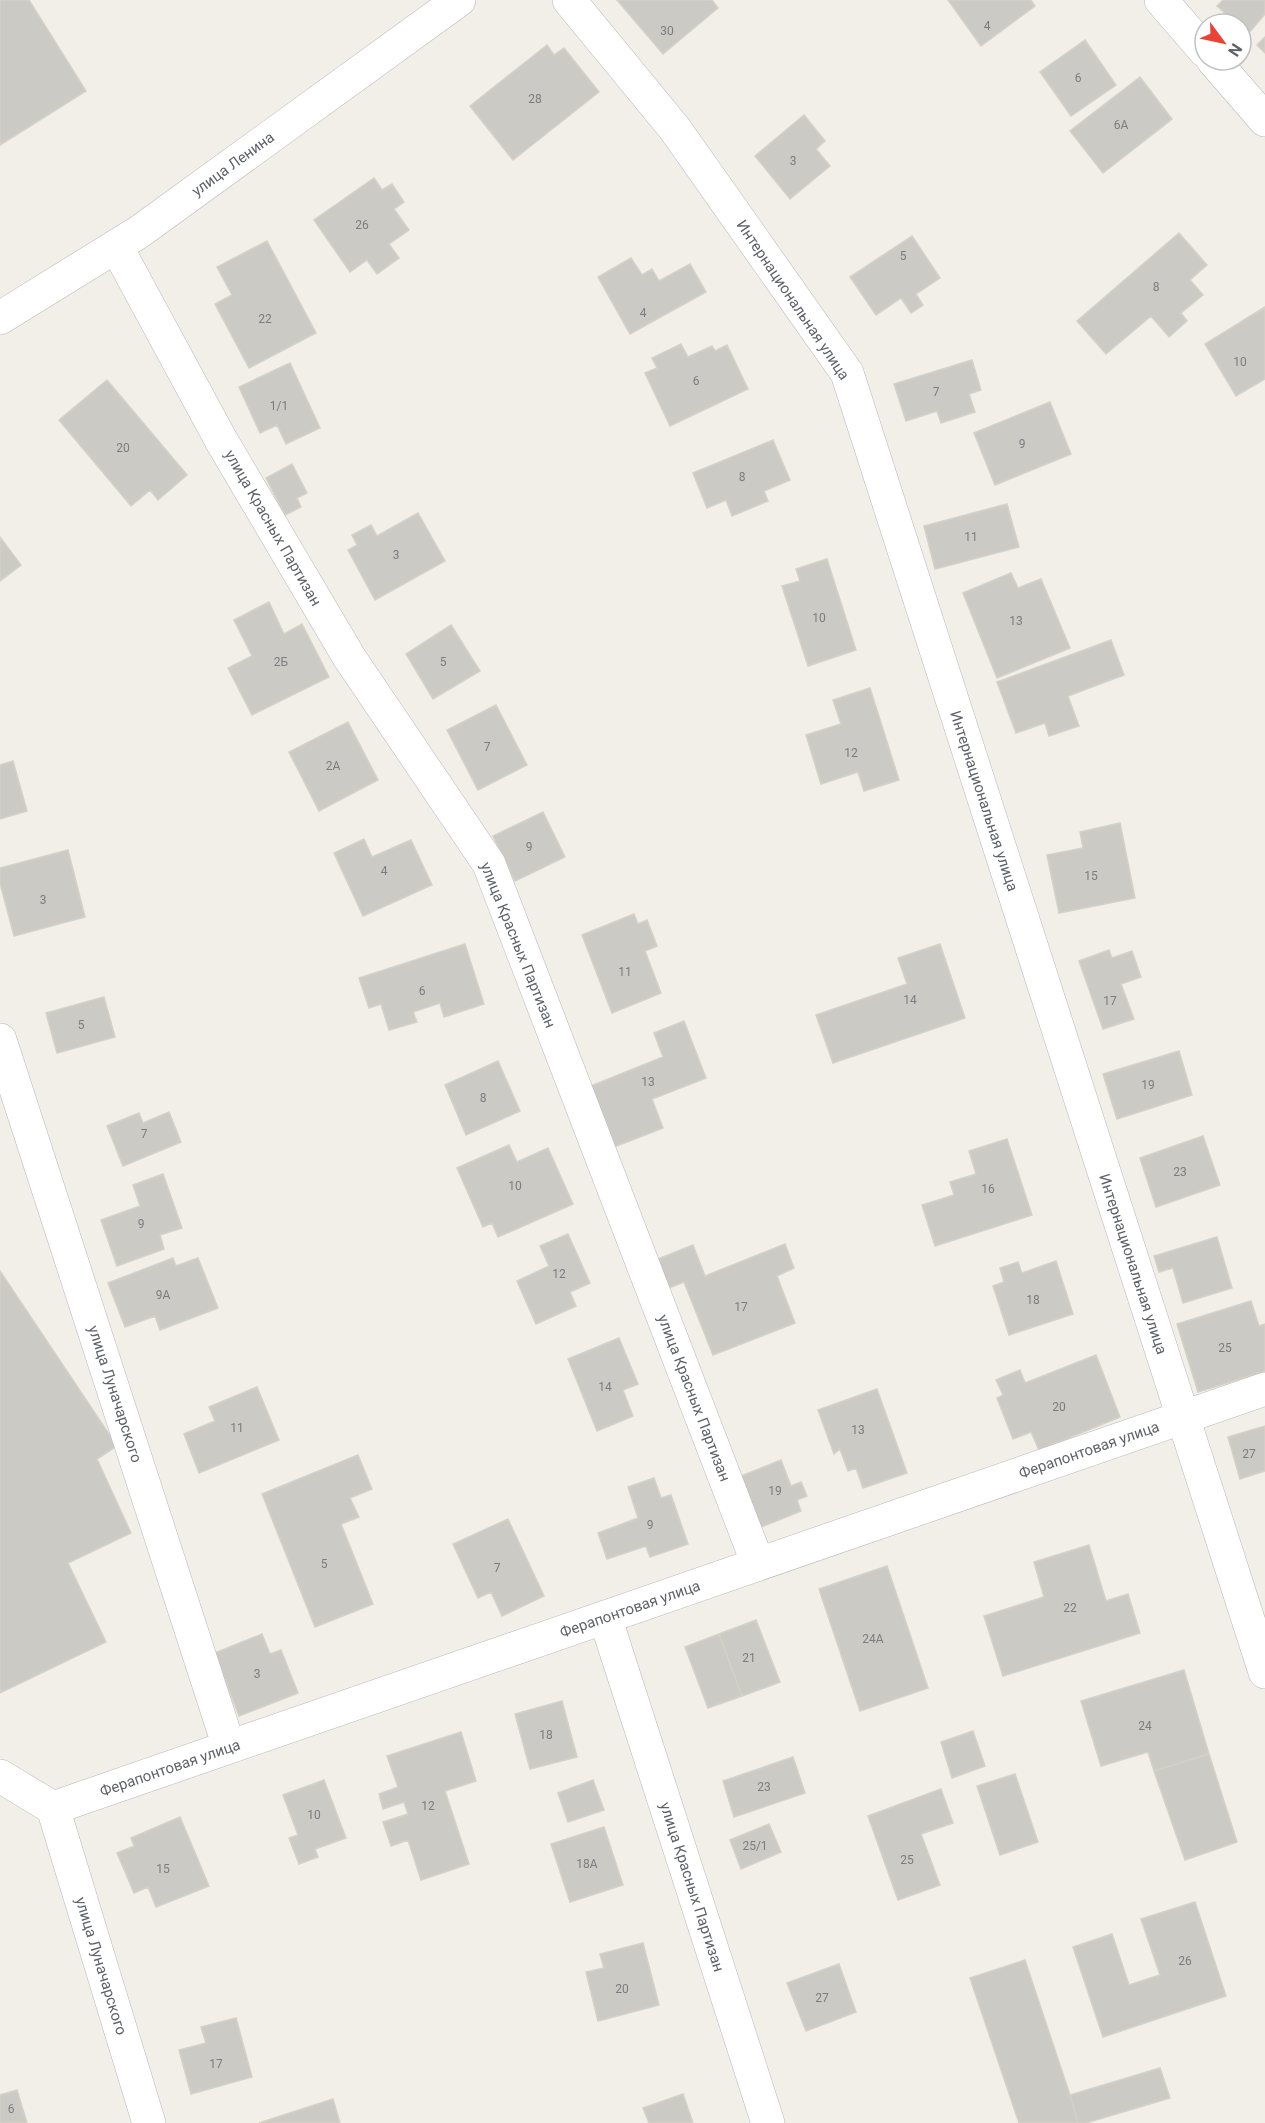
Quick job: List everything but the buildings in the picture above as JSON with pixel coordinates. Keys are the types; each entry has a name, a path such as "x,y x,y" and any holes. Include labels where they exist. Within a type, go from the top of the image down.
{"street":[{"name":"улица Ленина","path":"0,318 139,232 459,0"},
{"name":"Интернациональная улица","path":"569,0 675,129 847,373 1265,1672"},
{"path":"1161,0 1193,37"},
{"path":"1223,72 1265,120"},
{"name":"улица Красных Партизан","path":"116,246 221,440 349,657 489,864 758,1564"},
{"name":"улица Луначарского","path":"0,1040 230,1748"},
{"name":"Ферапонтовая улица","path":"53,1808 1265,1389"},
{"name":"улица Красных Партизан","path":"605,1617 768,2123"},
{"path":"0,1776 53,1808"},
{"name":"улица Луначарского","path":"53,1808 149,2123"}]}
